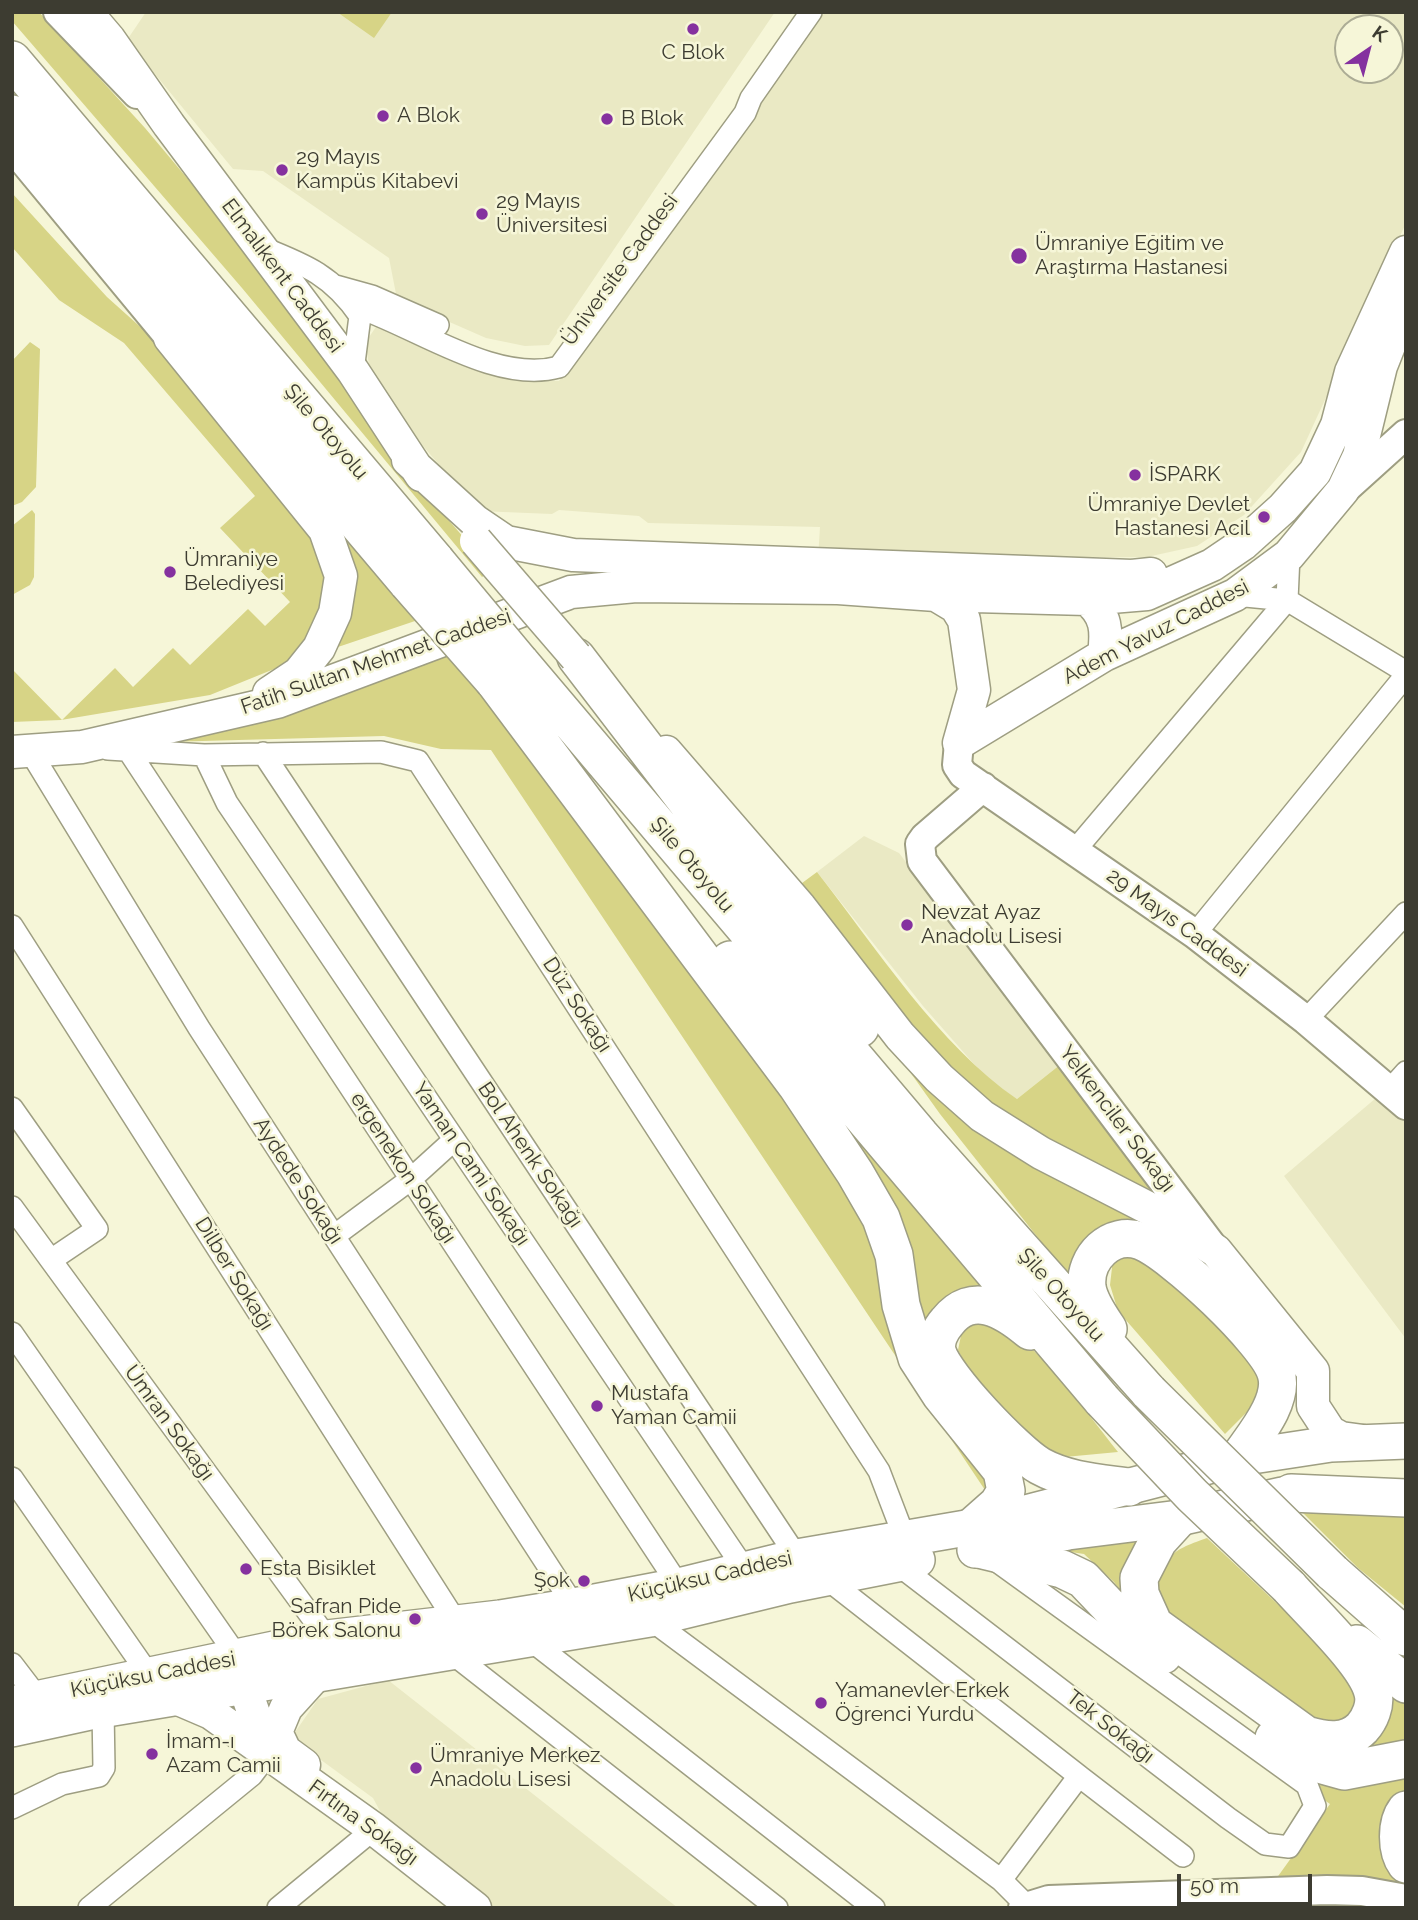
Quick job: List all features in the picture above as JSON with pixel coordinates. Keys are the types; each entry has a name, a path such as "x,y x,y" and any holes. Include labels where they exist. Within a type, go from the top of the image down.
{"highway":[{"name":"Şile Otoyolu","path":"12,60 422,572"},
{"name":"Şile Otoyolu","path":"12,114 422,572 507,672 1102,1400 1192,1495 1289,1587 1406,1684"},
{"path":"170,338 422,572"},
{"path":"576,657 914,1099 954,1160 1027,1258"},
{"name":"Şile Otoyolu","path":"507,672 1149,1392 1332,1572 1406,1637"},
{"path":"507,672 797,1086 855,1173 881,1218 894,1255 901,1304 917,1359 940,1395 1002,1471 1006,1491 976,1538 1083,1579 1147,1643 1301,1759 1344,1771 1406,1759"},
{"path":"1149,1392 1095,1310 1087,1289 1087,1270 1097,1252 1107,1243 1127,1238 1140,1241 1163,1253 1246,1329 1276,1373 1276,1391 1269,1409 1239,1458"},
{"path":"1072,1366 1019,1322 994,1307 980,1303 968,1305 953,1314 940,1330 937,1349 946,1372 1024,1455 1060,1474 1129,1487"},
{"path":"1292,1493 1406,1498"},
{"path":"1179,1518 1158,1541 1139,1578 1140,1594 1154,1625 1306,1734 1332,1741 1350,1738 1363,1727 1373,1710 1374,1695 1366,1674 1289,1587"},
{"path":"1332,1572 1406,1622"},
{"path":"1406,1810 1400,1818 1400,1855 1406,1864"}],"main road":[{"name":"Elmalıkent Caddesi","path":"86,12 109,39 169,125 353,370 408,460 476,541"},
{"name":"Adem Yavuz Caddesi","path":"959,743 1104,655 1236,595 1289,555 1343,491 1352,428 1350,372 1398,303 1406,252"},
{"path":"170,338 325,530 341,576 335,614 319,648 291,680 240,711"},
{"name":"Adem Yavuz Caddesi","path":"572,592 636,586 838,588 936,595 1087,599 1147,594 1212,565 1243,544 1283,508 1352,428"},
{"path":"408,460 475,521 506,542 573,555 1132,576 1212,565"},
{"name":"Fatih Sultan Mehmet Caddesi","path":"476,541 576,657 697,785 800,907 900,1036 939,1078 982,1116 1041,1153 1152,1210 1216,1251"},
{"name":"Fatih Sultan Mehmet Caddesi","path":"21,751 82,747 277,702 572,592"},
{"path":"936,595 957,607 964,620 974,691 984,712 996,719"},
{"path":"964,620 971,606 985,596"},
{"path":"1087,599 1100,609 1104,621 1107,632 1104,655"},
{"path":"959,743 974,691"},
{"name":"Yelkenciler Sokağı","path":"1216,1251 1313,1371 1313,1406 1330,1432 1341,1438 1368,1442"},
{"name":"Küçüksu Caddesi","path":"976,1538 1129,1487 1239,1458 1331,1444 1406,1441"},
{"name":"Küçüksu Caddesi","path":"27,1713 103,1710 176,1698 231,1670 291,1647 327,1638 529,1639 650,1619 751,1582 797,1557 901,1552 976,1538 1068,1532 1179,1518 1292,1493 1406,1480"},
{"name":"Küçüksu Caddesi","path":"27,1713 149,1675 231,1670 315,1676 574,1606 679,1586 827,1578 901,1552"},
{"path":"231,1670 259,1747"},
{"path":"315,1676 294,1698 279,1720 276,1732 279,1742 285,1751 346,1797 374,1829"},
{"name":"Fırtına Sokağı","path":"176,1698 211,1713 374,1829 475,1908"}],"street":[{"path":"58,12 89,48 169,125"},
{"name":"Üniversite Caddesi","path":"360,316 365,310 379,315 482,360 544,371 559,367 745,113 751,98 811,12"},
{"name":"Üniversite Caddesi","path":"336,286 372,296 502,353 530,360 550,360 569,340 739,107 751,98"},
{"path":"12,147 170,338"},
{"path":"260,247 307,266 336,286 360,316 353,370"},
{"path":"1352,428 1403,439"},
{"path":"1343,491 1403,439"},
{"path":"1076,849 1287,600 1289,555"},
{"path":"1195,934 1406,673 1287,600 1236,595"},
{"name":"29 Mayıs Caddesi","path":"959,743 957,765 962,774 1076,849 1195,934 1400,1090"},
{"name":"Düz Sokağı","path":"82,747 204,755 381,752 418,761 879,1472 901,1552"},
{"name":"ergenekon Sokağı","path":"128,750 679,1586"},
{"name":"Aydede Sokağı","path":"21,751 574,1606"},
{"name":"Bol Ahenk Sokağı","path":"263,753 797,1557"},
{"name":"Yaman Cami Sokağı","path":"204,755 227,803 751,1582"},
{"name":"Yelkenciler Sokağı","path":"983,787 925,837 920,844 922,861 1216,1251"},
{"path":"1306,1020 1406,914"},
{"name":"Dilber Sokağı","path":"12,926 454,1638 777,1908"},
{"path":"12,1108 97,1229 51,1260"},
{"path":"334,1236 411,1179 454,1140"},
{"name":"Ümran Sokağı","path":"12,1207 327,1638"},
{"path":"12,1333 231,1670"},
{"path":"12,1478 149,1675"},
{"name":"Tek Sokağı","path":"901,1552 1265,1844 1289,1847 1315,1806 1307,1785 976,1538"},
{"path":"827,1578 1183,1856"},
{"path":"650,1619 1001,1880 1025,1906 1049,1900 1328,1890 1362,1891 1406,1899"},
{"path":"529,1639 874,1908"},
{"path":"12,1664 27,1713"},
{"path":"12,1808 62,1784 99,1776 104,1768 103,1710"},
{"path":"89,1908 252,1775 259,1747"},
{"path":"1001,1880 1079,1776"},
{"path":"278,1908 374,1829"}],"shaded area":[{"path":"12,12 39,12 145,128 336,362 398,462 492,570 482,577 242,288 12,21"},
{"name":"29 Mayıs Üniversitesi","path":"146,12 775,12 549,345 525,346 486,338 397,299 389,258 263,171 233,169 127,40"},
{"path":"337,12 392,12 374,38"},
{"name":"Ümraniye Eğitim ve Araştırma Hastanesi","path":"825,12 1406,12 1406,223 1301,452 1244,515 1197,546 1147,557 818,559 820,527 648,523 639,516 559,510 552,514 479,511 423,446 370,369 365,343 380,321 522,379 559,381 622,289"},
{"path":"12,193 107,297 165,349 310,531 327,572 323,607 314,636 289,663 210,695 62,720 115,668 133,687 173,648 190,665 248,609 265,626 290,602 220,528 255,496 124,343 59,300 12,247"},
{"path":"30,342 40,349 36,487 22,502 12,506 12,361"},
{"path":"32,510 35,514 34,577 30,585 12,595 12,526"},
{"path":"333,519 415,621 335,648"},
{"path":"447,655 531,753 659,920 865,1213 989,1463 987,1493 491,750 441,749 384,736 166,742"},
{"path":"12,669 62,720 12,722"},
{"name":"Nevzat Ayaz Anadolu Lisesi","path":"864,836 899,853 1061,1064 1017,1099 987,1079 923,1006 817,872"},
{"path":"817,872 909,993 961,1052 1017,1099 1061,1064 1170,1207 1050,1147 975,1095 898,1010 798,886"},
{"path":"885,1037 1135,1216 1147,1229 1073,1282 940,1114"},
{"path":"1376,1098 1406,1122 1406,1339 1284,1176"},
{"path":"838,1112 993,1297 930,1360 862,1153"},
{"path":"1125,1247 1197,1296 1266,1382 1253,1406 1225,1434 1118,1311 1110,1285 1113,1259"},
{"path":"987,1314 1007,1327 1042,1359 1118,1452 1054,1458 973,1380 958,1350 963,1326"},
{"path":"1406,1503 1406,1607 1358,1568 1299,1509"},
{"path":"1159,1535 1135,1611 1114,1582 1084,1554 1051,1549"},
{"path":"1207,1538 1348,1670 1363,1709 1325,1735 1169,1617 1152,1594 1162,1571 1176,1552"},
{"name":"Ümraniye Merkez Anadolu Lisesi","path":"388,1680 678,1908 495,1908 387,1824 373,1798 291,1738 318,1699"},
{"path":"1390,1689 1406,1700 1406,1748 1332,1750"},
{"path":"1406,1768 1406,1787 1392,1815 1406,1885 1276,1879 1330,1804 1285,1773"}],"place":[{"name":"C Blok","path":"693,29"},
{"name":"A Blok","path":"383,116"},
{"name":"B Blok","path":"607,119"},
{"name":"29 Mayıs Kampüs Kitabevi","path":"282,170"},
{"name":"29 Mayıs Üniversitesi","path":"482,214"},
{"name":"Ümraniye Eğitim ve Araştırma Hastanesi","path":"1019,256"},
{"name":"İSPARK","path":"1135,475"},
{"name":"Ümraniye Devlet Hastanesi Acil","path":"1264,517"},
{"name":"Ümraniye Belediyesi","path":"170,572"},
{"name":"Nevzat Ayaz Anadolu Lisesi","path":"907,925"},
{"name":"Mustafa Yaman Camii","path":"597,1406"},
{"name":"Esta Bisiklet","path":"246,1569"},
{"name":"Şok","path":"584,1581"},
{"name":"Safran Pide Börek Salonu","path":"415,1619"},
{"name":"Yamanevler Erkek Öğrenci Yurdu","path":"821,1703"},
{"name":"İmam-ı Azam Camii","path":"152,1754"},
{"name":"Ümraniye Merkez Anadolu Lisesi","path":"416,1768"}]}
